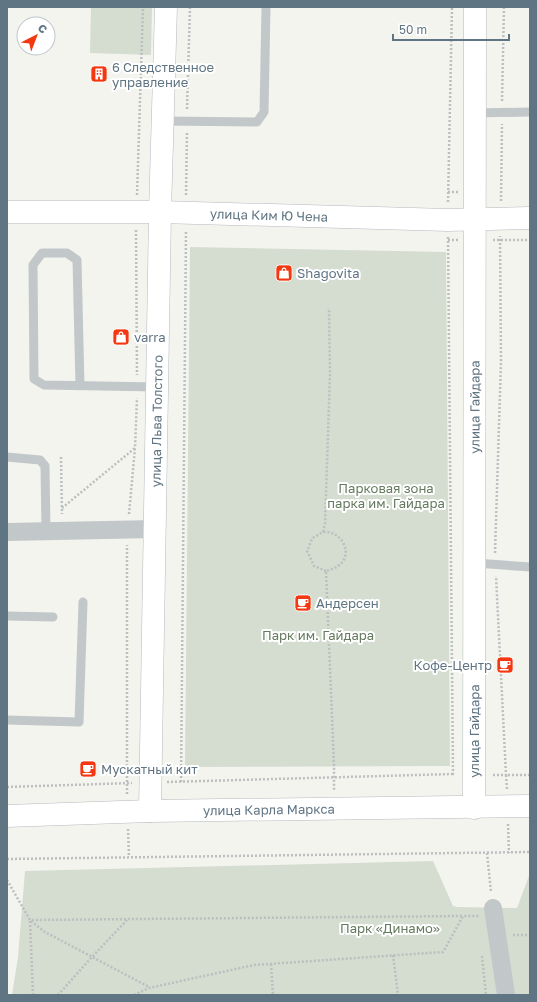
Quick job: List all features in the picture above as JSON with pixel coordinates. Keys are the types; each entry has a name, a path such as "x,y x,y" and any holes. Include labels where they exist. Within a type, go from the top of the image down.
{"street":[{"name":"улица Льва Толстого","path":"150,812 160,212 166,7"},
{"name":"улица Гайдара","path":"474,808 473,563 475,7"},
{"name":"улица Ким Ю Чена","path":"7,212 160,212 474,220 500,230 530,218"},
{"path":"7,532 155,529"},
{"name":"улица Карла Маркса","path":"7,816 150,812 530,806"},
{"path":"493,912 506,995"}],"lane":[{"path":"163,121 257,122 264,112 266,7"},
{"path":"475,113 530,112"},
{"path":"80,386 77,260 67,253 42,253 32,265 34,379 44,385 80,386 158,387"},
{"path":"7,457 40,460 44,463 54,531"},
{"path":"473,563 530,567"},
{"path":"7,720 79,722 83,602"},
{"path":"7,616 53,616"}],"path":[{"path":"181,782 187,121 190,7"},
{"path":"452,7 448,220 453,774"},
{"path":"7,787 453,774 506,775 495,564 501,361 500,230 504,7"},
{"path":"500,230 530,240"},
{"path":"323,532 325,524 330,374 329,308"},
{"path":"62,508 135,448"},
{"path":"54,531 62,508 61,457"},
{"path":"323,532 332,533 343,540 346,549 345,559 336,568 326,571 314,566 307,551 312,538 323,532"},
{"path":"326,571 334,810"},
{"path":"7,859 530,852"},
{"path":"30,920 463,916 493,912 487,853"},
{"path":"7,880 30,920 45,932 149,988"},
{"path":"134,995 149,988 254,964 443,952 463,916"},
{"path":"58,995 127,919"},
{"path":"30,920 33,995"},
{"path":"393,955 398,995"},
{"path":"271,964 273,995"}],"green space":[{"path":"91,7 152,7 151,55 90,53"},
{"name":"Парк им. Гайдара","path":"190,247 446,252 450,766 185,767"},
{"name":"Парк «Динамо»","path":"433,861 453,906 457,907 517,908 530,873 530,995 12,995 18,957 25,871"}],"place":[{"name":"6 Следственное управление","path":"99,74"},
{"name":"Shagovita","path":"284,273"},
{"name":"varra","path":"121,337"},
{"name":"Андерсен","path":"303,603"},
{"name":"Кофе-Центр","path":"505,665"},
{"name":"Мускатный кит","path":"88,769"}],"park label":[{"name":"Парковая зона парка им. Гайдара","path":"386,496"}]}
